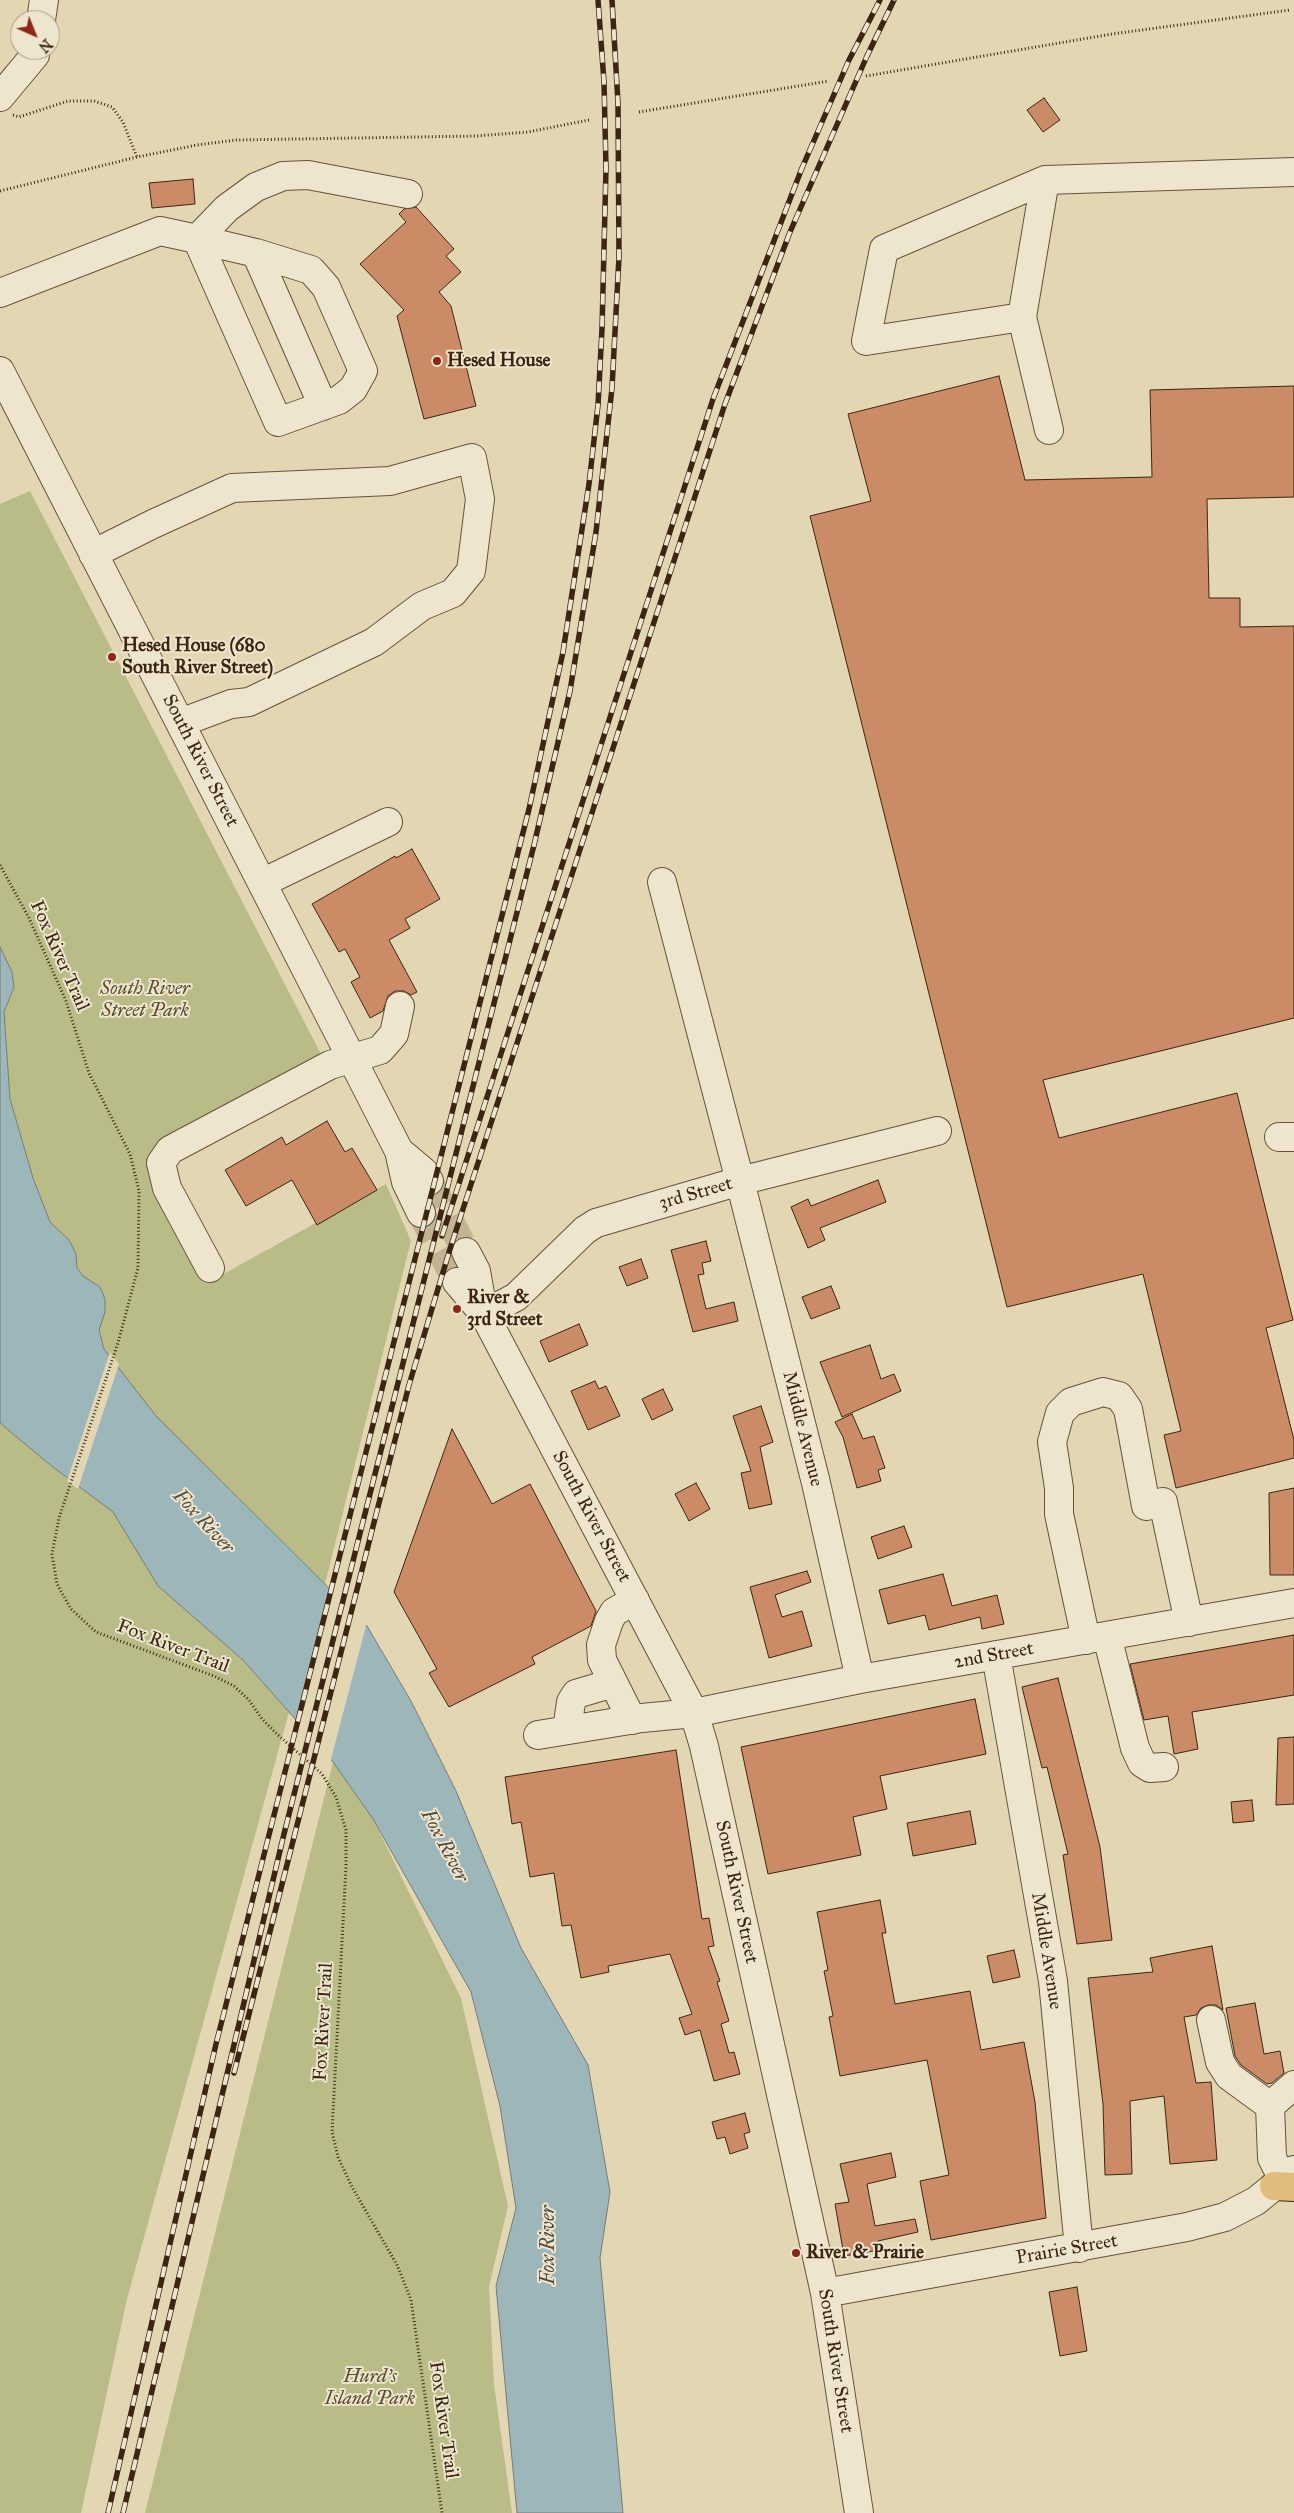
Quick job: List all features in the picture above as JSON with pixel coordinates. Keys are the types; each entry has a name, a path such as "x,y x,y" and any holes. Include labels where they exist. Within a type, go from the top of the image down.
{"street":[{"path":"3,105 32,60"},
{"path":"1022,317 866,341 884,249 1045,180 1294,172"},
{"path":"197,239 227,208 256,188 283,176 308,175 408,194"},
{"path":"1045,180 1022,317 1049,430"},
{"path":"0,293 160,231 197,239 256,253 311,270 326,287 363,371 353,389 339,400 278,422 197,239"},
{"path":"256,253 323,406"},
{"name":"South River Street","path":"0,371 399,1151 406,1182 421,1212"},
{"path":"93,554 152,524 232,488 390,481 472,458 480,499 471,571 453,593 422,606 374,642 258,697 180,722"},
{"path":"262,883 388,822"},
{"name":"Middle Avenue","path":"662,882 816,1483 860,1679"},
{"path":"210,1268 167,1188 161,1163 170,1150 330,1065 353,1060 380,1050 386,1046 394,1034 400,1006"},
{"name":"3rd Street","path":"484,1314 516,1297 585,1230 596,1224 740,1181 938,1131"},
{"name":"South River Street","path":"399,1151 424,1172 429,1181"},
{"name":"South River Street","path":"466,1252 476,1271 484,1314"},
{"name":"South River Street","path":"457,1282 484,1314 694,1713 708,1765 825,2293 860,2513"},
{"path":"1164,1767 1150,1768 1142,1763 1135,1748 1096,1638 1059,1514 1059,1488 1052,1442 1060,1413 1071,1402 1103,1392 1119,1396 1128,1408 1146,1506 1163,1502 1190,1622"},
{"path":"632,1720 602,1660 601,1646 614,1612 635,1600"},
{"name":"2nd Street","path":"538,1735 632,1720 694,1713 860,1679 1294,1604"},
{"name":"Middle Avenue","path":"996,1655 1053,1981 1079,2248"},
{"path":"568,1730 571,1702 576,1694 613,1682"},
{"path":"1211,2020 1220,2062 1229,2076 1270,2106"},
{"path":"1286,2181 1272,2158 1270,2106 1294,2084"},
{"name":"Prairie Street","path":"825,2293 1187,2227 1225,2217 1256,2201 1286,2181"}],"path":[{"path":"866,76 1112,34 1290,10"},
{"path":"639,112 829,81"},
{"path":"3,105 19,117 68,101 94,101 112,107 123,122 137,157"},
{"path":"0,191 137,157 236,140 476,136 528,132 589,120"},
{"name":"Fox River Trail","path":"0,865 29,918 66,1001 89,1073 130,1154 139,1191 138,1268 118,1343 59,1518 52,1554 57,1584 71,1609 96,1632 214,1676 234,1686 249,1700 262,1719 322,1774 336,1797 346,1830 346,1857 332,2132 338,2156 352,2187 397,2265 411,2300 442,2513"}],"green space":[{"name":"South River Street Park","path":"30,491 323,1058 151,1174 209,1282 386,1184 411,1241 325,1584 156,1416 104,1349 99,1330 105,1312 100,1287 83,1276 77,1268 76,1254 69,1240 50,1222 33,1178 10,1099 4,1012 14,986 12,972 0,947 0,504"},
{"path":"0,1423 49,1464 113,1512 158,1586 243,1660 289,1712 127,2299 81,2513 0,2513"},
{"name":"Hurd's Island Park","path":"333,1762 373,1819 461,1998 508,2206 489,2287 494,2384 512,2513 145,2513"}],"water":[{"name":"Fox River","path":"0,947 12,972 14,987 4,1012 10,1099 33,1178 50,1222 69,1240 76,1254 77,1268 83,1276 100,1287 105,1299 105,1312 99,1330 104,1349 156,1416 367,1626 411,1701 456,1791 521,1948 588,2065 610,2192 600,2258 623,2513 517,2513 496,2286 516,2208 500,2106 471,1992 373,1819 333,1762 243,1660 158,1586 113,1512 49,1464 0,1423"}],"pier":[{"path":"110,1352 119,1364 78,1489 67,1481"},
{"path":"331,1587 367,1622 330,1763 297,1724"}],"building":[{"path":"1044,98 1060,120 1043,132 1027,110"},
{"path":"193,179 195,204 152,208 149,183"},
{"name":"Hesed House","path":"416,207 454,249 446,256 461,272 439,292 451,306 476,406 424,419 397,316 404,310 360,264 406,222 399,214 404,209"},
{"path":"999,376 1025,480 1152,477 1150,390 1294,386 1294,497 1207,499 1209,598 1240,598 1240,627 1294,626 1294,1018 1043,1080 1059,1138 1237,1093 1293,1320 1266,1328 1294,1440 1294,1458 1176,1488 1164,1435 1181,1431 1143,1274 1007,1307 810,516 871,501 848,414"},
{"path":"412,849 440,899 405,919 410,928 389,940 417,992 411,995 404,991 395,991 388,996 383,1011 370,1018 351,982 360,977 345,949 339,952 312,904 395,856 396,858"},
{"path":"327,1121 345,1152 352,1148 377,1190 317,1225 292,1180 246,1206 225,1170 282,1137 286,1145"},
{"path":"878,1180 886,1202 820,1228 825,1240 808,1248 791,1207 808,1199 811,1206"},
{"path":"706,1241 711,1261 702,1263 704,1274 698,1275 706,1309 734,1302 738,1321 693,1332 671,1250"},
{"path":"641,1259 648,1278 627,1286 619,1267"},
{"path":"831,1286 840,1308 811,1319 802,1297"},
{"path":"579,1324 588,1345 549,1362 540,1341"},
{"path":"870,1345 881,1379 894,1374 901,1391 842,1417 820,1362"},
{"path":"595,1381 599,1389 606,1386 620,1416 588,1430 571,1391"},
{"path":"663,1389 673,1410 652,1420 642,1399"},
{"path":"761,1406 773,1442 760,1447 772,1504 749,1509 741,1473 751,1471 733,1416"},
{"path":"852,1414 863,1439 874,1436 885,1468 878,1470 881,1481 857,1488 843,1437 835,1422"},
{"path":"452,1429 492,1504 530,1484 596,1611 591,1626 532,1657 535,1664 449,1707 429,1673 437,1669 394,1592"},
{"path":"696,1483 710,1509 689,1521 675,1494"},
{"path":"1294,1488 1294,1575 1270,1575 1269,1493"},
{"path":"904,1526 912,1547 878,1559 871,1537"},
{"path":"807,1571 811,1582 775,1595 782,1617 802,1611 812,1646 769,1658 750,1587"},
{"path":"943,1574 952,1606 997,1595 1004,1624 982,1629 980,1617 929,1630 925,1615 888,1624 879,1590"},
{"path":"1294,1635 1294,1695 1192,1712 1198,1749 1174,1754 1168,1716 1144,1720 1130,1664"},
{"path":"1058,1678 1100,1847 1112,1940 1077,1944 1063,1855 1068,1854 1047,1767 1042,1768 1022,1687"},
{"path":"975,1699 986,1754 880,1776 887,1809 853,1817 861,1855 768,1874 741,1747"},
{"path":"1294,1737 1294,1804 1276,1805 1278,1738"},
{"path":"676,1750 702,1919 709,1918 714,1946 708,1947 720,1981 717,1982 729,2021 721,2024 729,2053 734,2052 740,2074 714,2081 700,2030 685,2035 679,2018 692,2014 670,1954 608,1966 609,1972 581,1978 571,1925 562,1926 554,1873 530,1877 521,1822 512,1824 505,1777"},
{"path":"1252,1800 1254,1821 1233,1823 1231,1802"},
{"path":"970,1811 976,1844 913,1856 907,1823"},
{"path":"880,1900 886,1933 882,1933 895,2004 970,1991 981,2050 1024,2042 1035,2102 1046,2218 931,2240 920,2181 949,2175 927,2060 840,2076 829,2017 833,2016 824,1971 828,1970 817,1912"},
{"path":"1212,1946 1223,2010 1216,2005 1208,2005 1201,2008 1196,2015 1184,2017 1196,2083 1211,2082 1217,2160 1170,2164 1164,2096 1130,2101 1132,2174 1105,2175 1103,2104 1088,1978 1153,1972 1150,1958"},
{"path":"1014,1950 1020,1977 993,1983 987,1956"},
{"path":"1255,2003 1264,2054 1280,2051 1284,2073 1272,2083 1267,2084 1241,2065 1235,2056 1226,2008"},
{"path":"745,2113 750,2132 744,2134 748,2148 730,2154 725,2137 717,2139 712,2122"},
{"path":"891,2153 896,2177 867,2184 875,2226 915,2219 918,2232 878,2241 879,2250 844,2256 835,2204 849,2202 840,2164"},
{"path":"1077,2287 1087,2351 1060,2356 1049,2292"}],"tunnel":[{"path":"429,1181 466,1252"},
{"path":"421,1213 457,1282"}],"railway":[{"path":"108,2513 216,2044 529,809 563,652 589,484 598,405 606,168 604,82 598,0"},
{"path":"123,2513 283,1838 534,845 570,691 596,532 612,388 619,257 618,103 612,0"},
{"path":"442,1236 713,399 802,168 849,60 880,0"},
{"path":"234,2073 409,1385 450,1249 725,404 790,232 867,56 894,0"}],"place":[{"name":"Hesed House","path":"437,361"},
{"name":"Hesed House (680 South River Street)","path":"112,657"},
{"name":"River & 3rd Street","path":"457,1309"},
{"name":"River & Prairie","path":"796,2253"}]}
